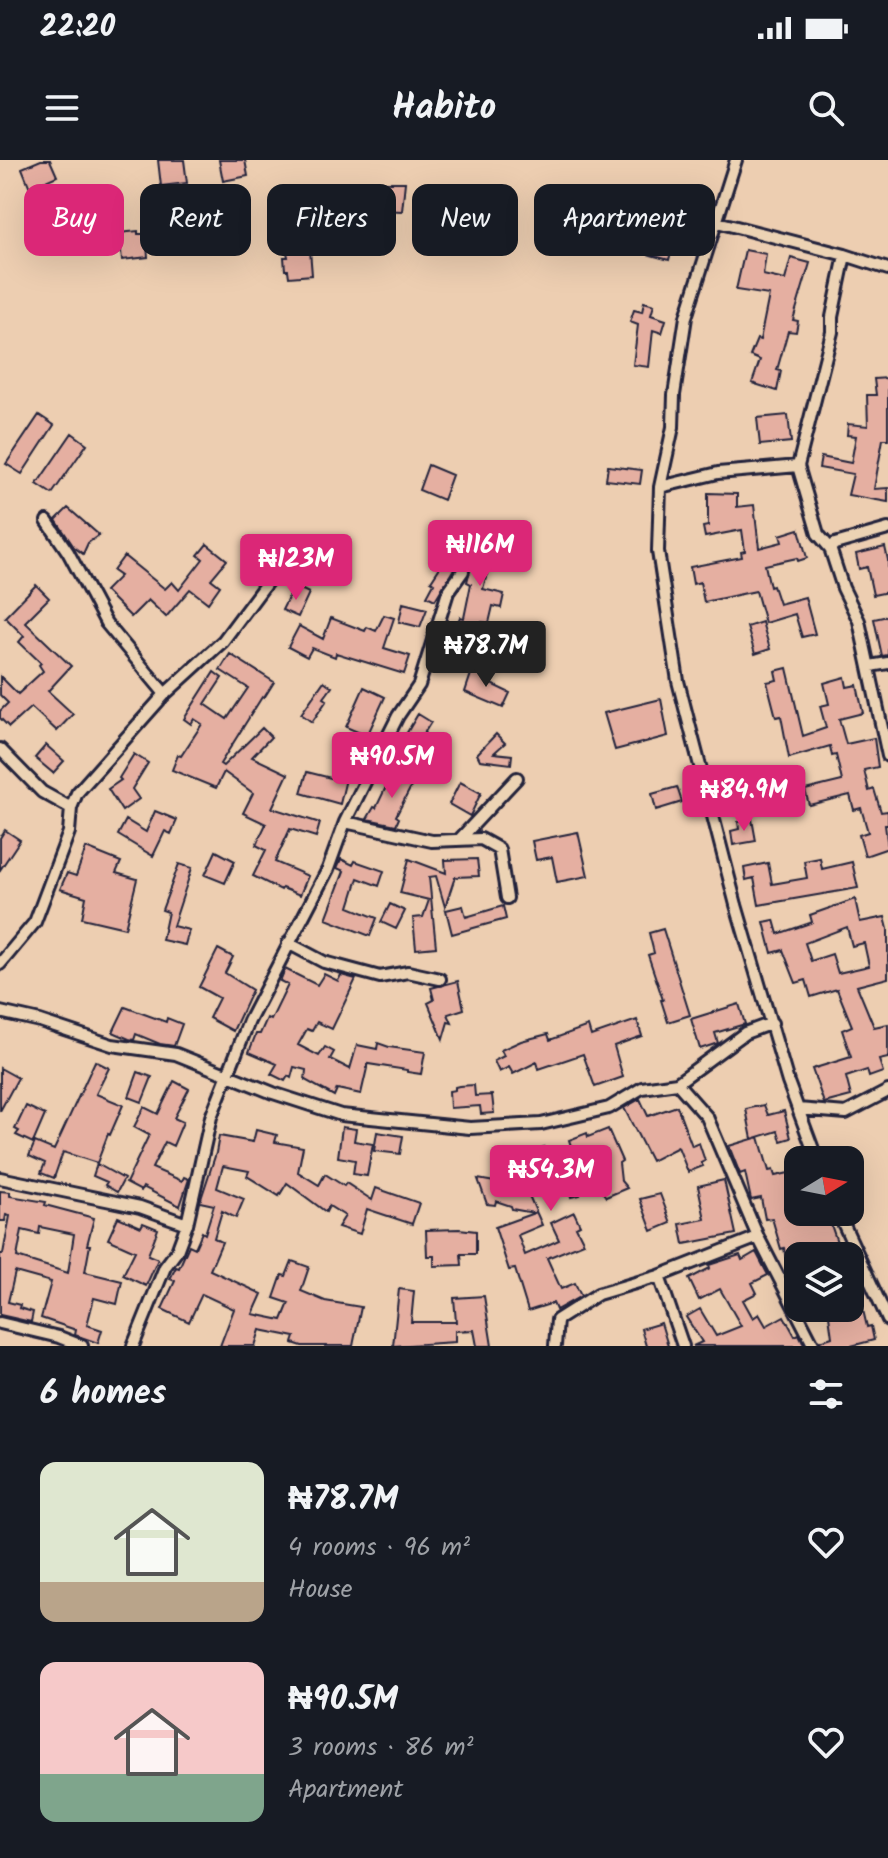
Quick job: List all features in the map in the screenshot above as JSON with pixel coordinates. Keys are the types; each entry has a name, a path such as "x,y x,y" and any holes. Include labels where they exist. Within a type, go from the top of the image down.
{"street":[{"path":"736,160 686,317 674,395 673,427 660,487 658,551 678,681 736,905 812,1146"},
{"path":"717,222 888,269"},
{"path":"845,255 832,317 832,332 798,466 818,534 830,548 843,588 859,621 888,756"},
{"path":"660,487 718,473 798,466"},
{"path":"47,521 106,623 165,694"},
{"path":"830,548 888,529"},
{"path":"0,964 35,922 69,832 71,808 77,793 165,694 223,641 279,566"},
{"path":"133,1346 165,1267 177,1251 187,1224 211,1117 249,1021 328,869 345,822 398,716 419,685 448,592 463,571"},
{"path":"870,666 888,663"},
{"path":"0,749 42,792 71,808"},
{"path":"459,840 517,778"},
{"path":"345,822 432,841 481,839 499,849 507,898"},
{"path":"288,943 324,962 380,977 408,972 440,979"},
{"path":"0,1012 40,1021 112,1045 176,1054 273,1093 341,1115 470,1128 541,1124 609,1108 642,1088 677,1083 745,1033 772,1023"},
{"path":"677,1083 707,1117 758,1237 814,1346"},
{"path":"798,1109 846,1113 888,1091"},
{"path":"0,1178 140,1207 187,1224"},
{"path":"844,1226 888,1320"},
{"path":"555,1346 557,1320 598,1294 659,1276 758,1237"},
{"path":"659,1276 683,1346"},
{"path":"879,1301 888,1292"},
{"path":"0,1323 59,1337 82,1346"}],"building":[{"path":"41,160 50,160 57,176 39,184 28,184 22,168"},
{"path":"158,160 184,160 187,183 161,184"},
{"path":"219,160 245,160 248,176 223,181"},
{"path":"405,182 402,211 396,211 396,184 381,184"},
{"path":"138,231 140,256 148,257 122,260 124,232"},
{"path":"745,250 766,254 763,275 785,280 791,258 810,263 793,320 798,321 796,332 788,331 777,370 781,371 777,391 752,383 760,360 750,356 757,339 760,340 769,295 736,290"},
{"path":"310,256 312,275 289,277 284,257"},
{"path":"644,302 654,305 651,315 666,320 662,333 653,330 649,367 633,365 638,325 630,322 634,310 642,312"},
{"path":"888,378 888,439 883,439 874,489 888,488 888,502 848,495 853,474 819,468 821,457 851,463 856,436 847,435 848,424 868,426 867,395 876,395 874,379"},
{"path":"39,415 54,425 22,474 6,464"},
{"path":"788,415 791,442 760,445 757,418"},
{"path":"72,433 87,444 52,494 37,484"},
{"path":"428,465 452,475 443,500 419,490"},
{"path":"608,466 642,470 640,484 606,480"},
{"path":"708,493 737,494 737,507 754,505 759,548 782,542 780,535 799,529 807,558 765,565 770,587 773,586 779,604 805,597 815,634 802,637 795,614 765,623 756,591 704,602 700,582 693,584 690,567 742,557 741,552 745,551 742,530 705,537 703,527 708,526"},
{"path":"68,508 99,535 88,543 83,554 74,547 56,520"},
{"path":"480,528 498,532 483,589 504,594 501,608 493,606 489,623 482,622 475,641 454,632 460,617 464,618 471,584 467,582"},
{"path":"207,544 227,560 211,579 220,586 208,603 190,589 166,617 148,600 131,617 105,591 120,576 113,571 124,556 165,589 172,582 179,590 203,559 198,555"},
{"path":"885,547 888,592 873,595 867,567 859,569 856,554"},
{"path":"448,555 455,567 435,600 427,596 434,583 431,581"},
{"path":"36,585 49,598 25,622 71,666 48,691 73,714 57,731 31,707 9,727 0,718 0,711 8,703 0,695 0,676 18,694 43,671 39,665 41,663 19,642 24,636 5,617"},
{"path":"294,586 309,593 298,617 282,610"},
{"path":"403,603 427,609 420,627 399,622"},
{"path":"384,615 394,618 384,648 410,656 404,674 336,653 335,657 312,648 307,657 288,647 299,626 323,639 331,618 365,631 367,627 376,631"},
{"path":"888,616 888,655 882,656 874,619"},
{"path":"762,622 770,649 755,654 747,627"},
{"path":"230,654 274,682 220,764 223,766 262,728 271,737 252,757 288,774 272,808 320,823 316,837 290,829 275,862 308,876 300,895 281,890 253,876 266,850 256,845 266,824 243,813 253,793 224,772 216,788 172,770 178,755 181,756 202,724 194,719 191,724 184,719 214,672 222,678 205,704 227,719 248,688 220,670"},
{"path":"473,668 492,675 489,683 510,693 503,708 465,692"},
{"path":"787,668 803,736 826,728 820,706 829,704 824,683 845,677 847,687 857,685 863,713 839,719 846,744 874,738 878,767 864,770 869,791 874,789 881,812 888,811 888,825 885,825 888,848 865,856 859,835 868,832 861,808 854,810 850,795 809,805 805,790 842,781 836,755 832,756 830,746 789,758 781,716 776,717 767,682 777,680 775,671"},
{"path":"324,681 332,687 312,722 301,714"},
{"path":"364,687 385,697 367,736 346,727"},
{"path":"661,699 668,736 615,750 604,713"},
{"path":"418,714 431,722 405,764 388,756 396,739 402,741"},
{"path":"496,734 505,743 494,753 512,755 511,764 480,760 477,754"},
{"path":"46,745 64,761 53,773 35,758"},
{"path":"134,754 148,763 132,789 139,799 122,811 108,789 121,780 119,778"},
{"path":"394,770 413,783 396,816 399,818 396,825 367,819 376,808"},
{"path":"307,772 346,779 340,804 301,793"},
{"path":"460,782 481,793 470,816 449,804"},
{"path":"677,787 682,802 656,810 652,794"},
{"path":"155,811 177,820 171,834 165,831 153,856 118,835 126,820 146,832"},
{"path":"752,819 756,841 733,845 731,831 739,829 738,822"},
{"path":"5,830 20,840 0,870 0,838"},
{"path":"578,832 588,876 557,882 552,857 536,860 532,841"},
{"path":"86,848 121,862 116,873 137,879 125,928 82,918 86,897 60,889 67,873 76,876"},
{"path":"216,851 235,861 225,883 205,875"},
{"path":"820,858 822,869 852,862 858,888 759,905 754,878 746,880 744,868 768,863 772,884 807,878 804,861"},
{"path":"341,859 353,865 355,861 384,871 379,886 358,878 349,907 377,918 370,936 326,919 344,871 337,868"},
{"path":"409,859 446,873 445,860 477,859 479,876 455,877 445,907 436,876 429,877 436,947 416,949 413,918 423,917 429,900 400,893"},
{"path":"179,864 192,868 173,926 189,930 185,945 162,940 168,912 162,910"},
{"path":"855,899 860,922 885,917 888,929 888,978 857,986 874,1027 888,1024 888,1058 879,1060 883,1072 869,1077 867,1070 846,1077 851,1096 824,1103 812,1069 851,1057 842,1030 852,1026 837,989 811,997 806,980 796,983 783,950 772,953 764,922 774,920 778,934 812,922 810,915","holes":["847,927 852,946 864,943 869,966 838,973 832,954 811,961 805,943"]},
{"path":"390,904 405,911 396,929 381,922"},
{"path":"463,906 466,917 503,906 506,919 452,934 446,910"},
{"path":"663,929 690,1015 668,1022 648,955 654,953 649,933"},
{"path":"218,949 233,957 225,973 252,990 233,1031 209,1018 219,998 199,987"},
{"path":"285,969 317,985 324,974 338,981 341,975 356,979 332,1029 317,1022 312,1031 307,1029 298,1045 319,1056 325,1047 334,1052 330,1059 350,1069 357,1045 377,1049 378,1043 425,1052 421,1074 368,1064 361,1094 337,1089 334,1096 305,1080 306,1070 294,1067 291,1078 288,1076 285,1081 271,1074 277,1064 249,1052 256,1034 260,1034 267,1018 271,1020 288,985 280,981"},
{"path":"458,981 464,1009 448,1014 452,1023 448,1022 443,1039 428,1003 434,1000 431,988"},
{"path":"739,1004 745,1024 715,1033 718,1043 700,1049 691,1019"},
{"path":"125,1007 166,1022 167,1018 182,1024 174,1046 136,1034 134,1040 129,1039 113,1032"},
{"path":"637,1020 642,1036 614,1046 623,1077 595,1087 583,1054 539,1069 537,1062 513,1074 509,1067 499,1072 494,1061 504,1056 501,1050 521,1041 548,1034 550,1040 588,1026 591,1036"},
{"path":"95,1061 109,1068 96,1094 123,1105 97,1163 63,1152 54,1178 41,1173 45,1163 29,1156 35,1142 54,1150"},
{"path":"0,1068 18,1078 0,1111"},
{"path":"138,1072 152,1077 142,1102 129,1097"},
{"path":"174,1081 189,1089 174,1118 183,1122 173,1146 165,1142 152,1168 182,1181 184,1177 189,1179 180,1206 143,1187 141,1191 126,1183 149,1135 134,1127 144,1107 158,1114"},
{"path":"474,1085 475,1096 492,1095 494,1113 481,1114 480,1106 450,1108 449,1091 459,1086"},
{"path":"640,1099 648,1116 677,1106 692,1146 699,1143 705,1161 701,1163 703,1166 688,1172 678,1147 651,1161 624,1108"},
{"path":"764,1105 768,1115 784,1111 791,1138 781,1141 778,1131 752,1139 746,1109"},
{"path":"26,1106 45,1115 33,1143 16,1135 19,1131 15,1129"},
{"path":"342,1127 356,1129 354,1141 373,1144 367,1176 353,1174 355,1160 338,1157"},
{"path":"608,1129 622,1161 619,1163 621,1181 627,1188 606,1197 601,1190 600,1175 577,1183 580,1195 571,1197 566,1178 527,1191 542,1225 518,1235 525,1255 559,1240 551,1223 574,1212 580,1225 576,1227 584,1243 547,1258 561,1289 575,1283 581,1296 556,1310 553,1303 528,1311 515,1269 509,1270 495,1227 534,1213 512,1209 496,1201 495,1205 487,1204 478,1179 506,1184 505,1177 525,1173 519,1156 544,1147 550,1166 575,1158 569,1140"},
{"path":"256,1130 277,1135 275,1142 303,1147 298,1172 319,1185 325,1174 372,1200 376,1188 419,1203 412,1224 367,1209 360,1234 338,1227 345,1216 329,1206 326,1212 287,1183 279,1196 247,1176 249,1171 223,1166 217,1188 244,1199 236,1218 222,1211 214,1238 222,1242 210,1270 262,1294 253,1314 282,1320 289,1303 274,1298 282,1275 286,1276 292,1261 309,1267 301,1291 325,1301 361,1307 353,1346 302,1346 293,1343 295,1337 260,1330 255,1346 220,1346 234,1309 202,1294 189,1322 162,1309 175,1281 170,1279 176,1267 179,1268 189,1245 195,1248 202,1232 205,1234 214,1205 200,1202 219,1136 253,1142"},
{"path":"377,1132 403,1136 400,1154 374,1151"},
{"path":"759,1137 769,1171 773,1170 775,1176 784,1174 784,1226 831,1226 837,1242 784,1242 781,1249 772,1218 765,1219 761,1198 751,1200 745,1172 740,1174 729,1146"},
{"path":"97,1164 124,1179 117,1192 105,1185 107,1182 93,1176"},
{"path":"724,1180 736,1234 684,1244 680,1224 705,1219 698,1186"},
{"path":"0,1191 94,1218 87,1245 90,1245 85,1272 122,1281 117,1304 94,1298 87,1325 102,1330 98,1343 75,1335 76,1330 41,1318 51,1282 15,1272 8,1302 33,1312 31,1322 0,1315 0,1254 3,1254 10,1216 6,1215 5,1221 0,1221","holes":["40,1227 74,1234 68,1273 17,1257 22,1230 39,1234"]},
{"path":"660,1194 671,1223 652,1231 640,1199"},
{"path":"118,1217 141,1227 143,1223 158,1229 148,1255 158,1259 146,1286 123,1275 135,1251 108,1239"},
{"path":"426,1230 476,1231 476,1254 461,1254 462,1265 434,1266 434,1256 427,1256"},
{"path":"756,1252 768,1275 752,1283 757,1293 743,1300 753,1318 759,1314 766,1326 784,1316 784,1322 787,1322 795,1336 799,1334 805,1346 693,1346 702,1342 686,1317 700,1309 716,1336 741,1326 720,1289 699,1300 689,1279 710,1268 709,1265 740,1255 742,1260"},
{"path":"399,1289 414,1291 411,1322 456,1322 454,1298 484,1296 492,1346 477,1346 474,1330 455,1331 455,1342 393,1346"},
{"path":"864,1314 874,1340 851,1346 822,1346 820,1341 832,1337 830,1322 864,1322"},
{"path":"661,1323 668,1346 646,1346 641,1329"}]}
